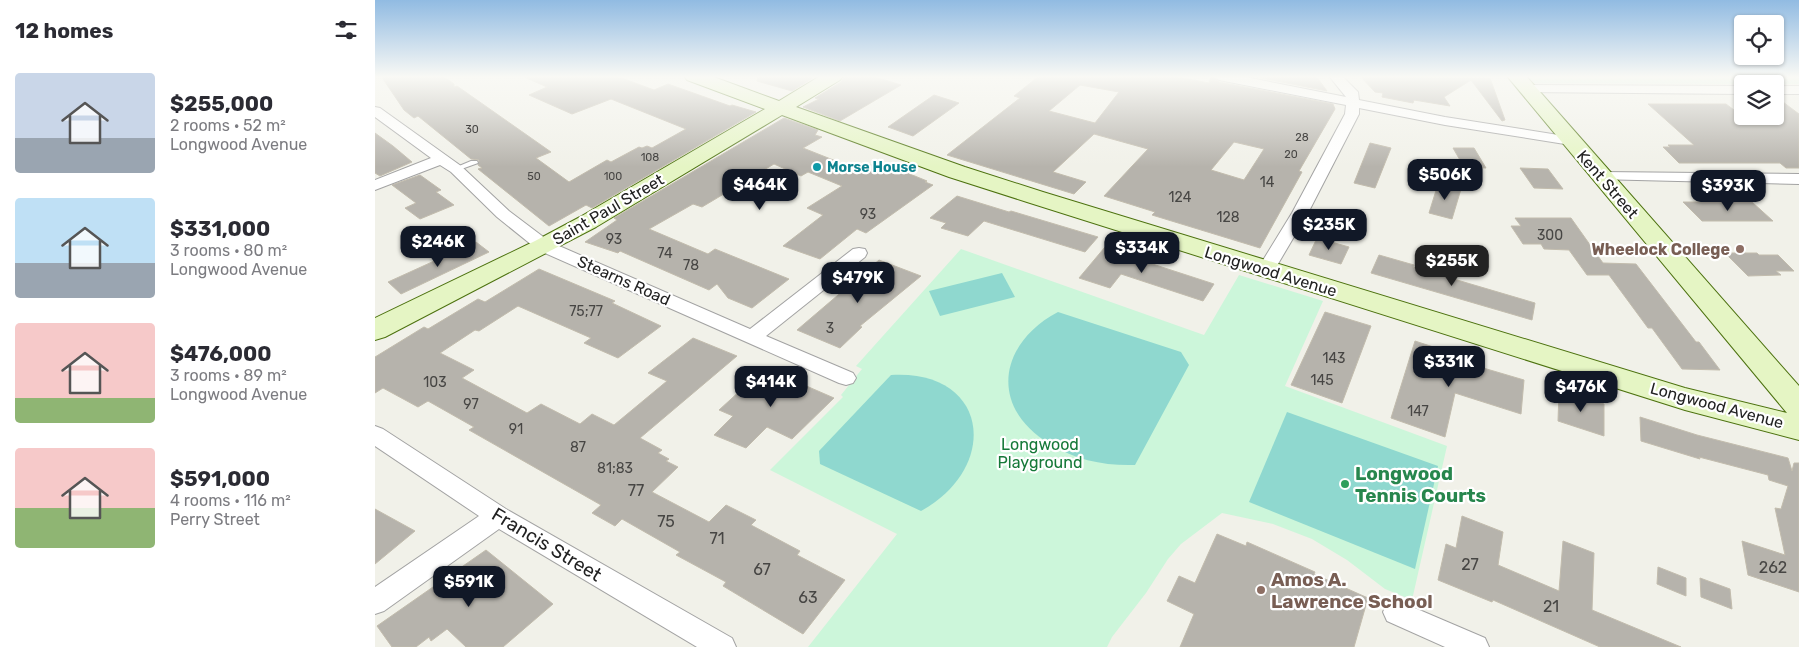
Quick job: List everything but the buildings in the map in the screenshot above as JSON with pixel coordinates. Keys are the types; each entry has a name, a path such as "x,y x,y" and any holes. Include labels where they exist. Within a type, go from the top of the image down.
{"main road":[{"name":"Longwood Avenue","path":"776,106 957,172 1266,270 1685,399 1799,428"},
{"name":"Saint Paul Street","path":"375,330 544,246 784,106"},
{"name":"Kent Street","path":"1541,106 1799,406"}],"street":[{"path":"1266,270 1301,213 1352,114 1353,106"},
{"path":"1365,106 1571,141"},
{"name":"Stearns Road","path":"375,112 456,169 503,214 544,246 846,378"},
{"path":"375,185 442,159"},
{"path":"1601,176 1799,179"},
{"path":"752,337 859,252"},
{"name":"Francis Street","path":"375,435 498,516 723,647"},
{"path":"375,602 498,516"},
{"path":"1396,612 1475,647"}],"lane":[{"path":"456,169 474,163"}],"green space":[{"name":"Longwood Playground","path":"961,249 1204,335 1239,275 1323,301 1285,386 1447,446 1412,600 1385,589 1347,560 1312,539 1273,524 1222,513 1181,544 1168,559 1146,593 1112,637 1107,647 808,647 897,534 770,470 843,397 841,395 862,369 856,366"}],"shaded area":[{"path":"1002,273 1015,297 940,316 929,291"},
{"path":"1058,312 1181,352 1189,365 1135,465 1091,461 1060,450 1030,429 1017,412 1010,394 1009,376 1013,358 1023,340 1038,325"},
{"path":"891,375 924,377 948,388 965,404 973,424 973,447 964,470 947,492 921,511 820,464 819,451"},
{"name":"Longwood Tennis Courts","path":"1287,412 1438,466 1415,569 1249,502"}],"place":[{"name":"Morse House","path":"817,167"},
{"name":"Wheelock College","path":"1740,249"},
{"name":"Longwood Tennis Courts","path":"1345,484"},
{"name":"Amos A. Lawrence School","path":"1261,590"}]}
